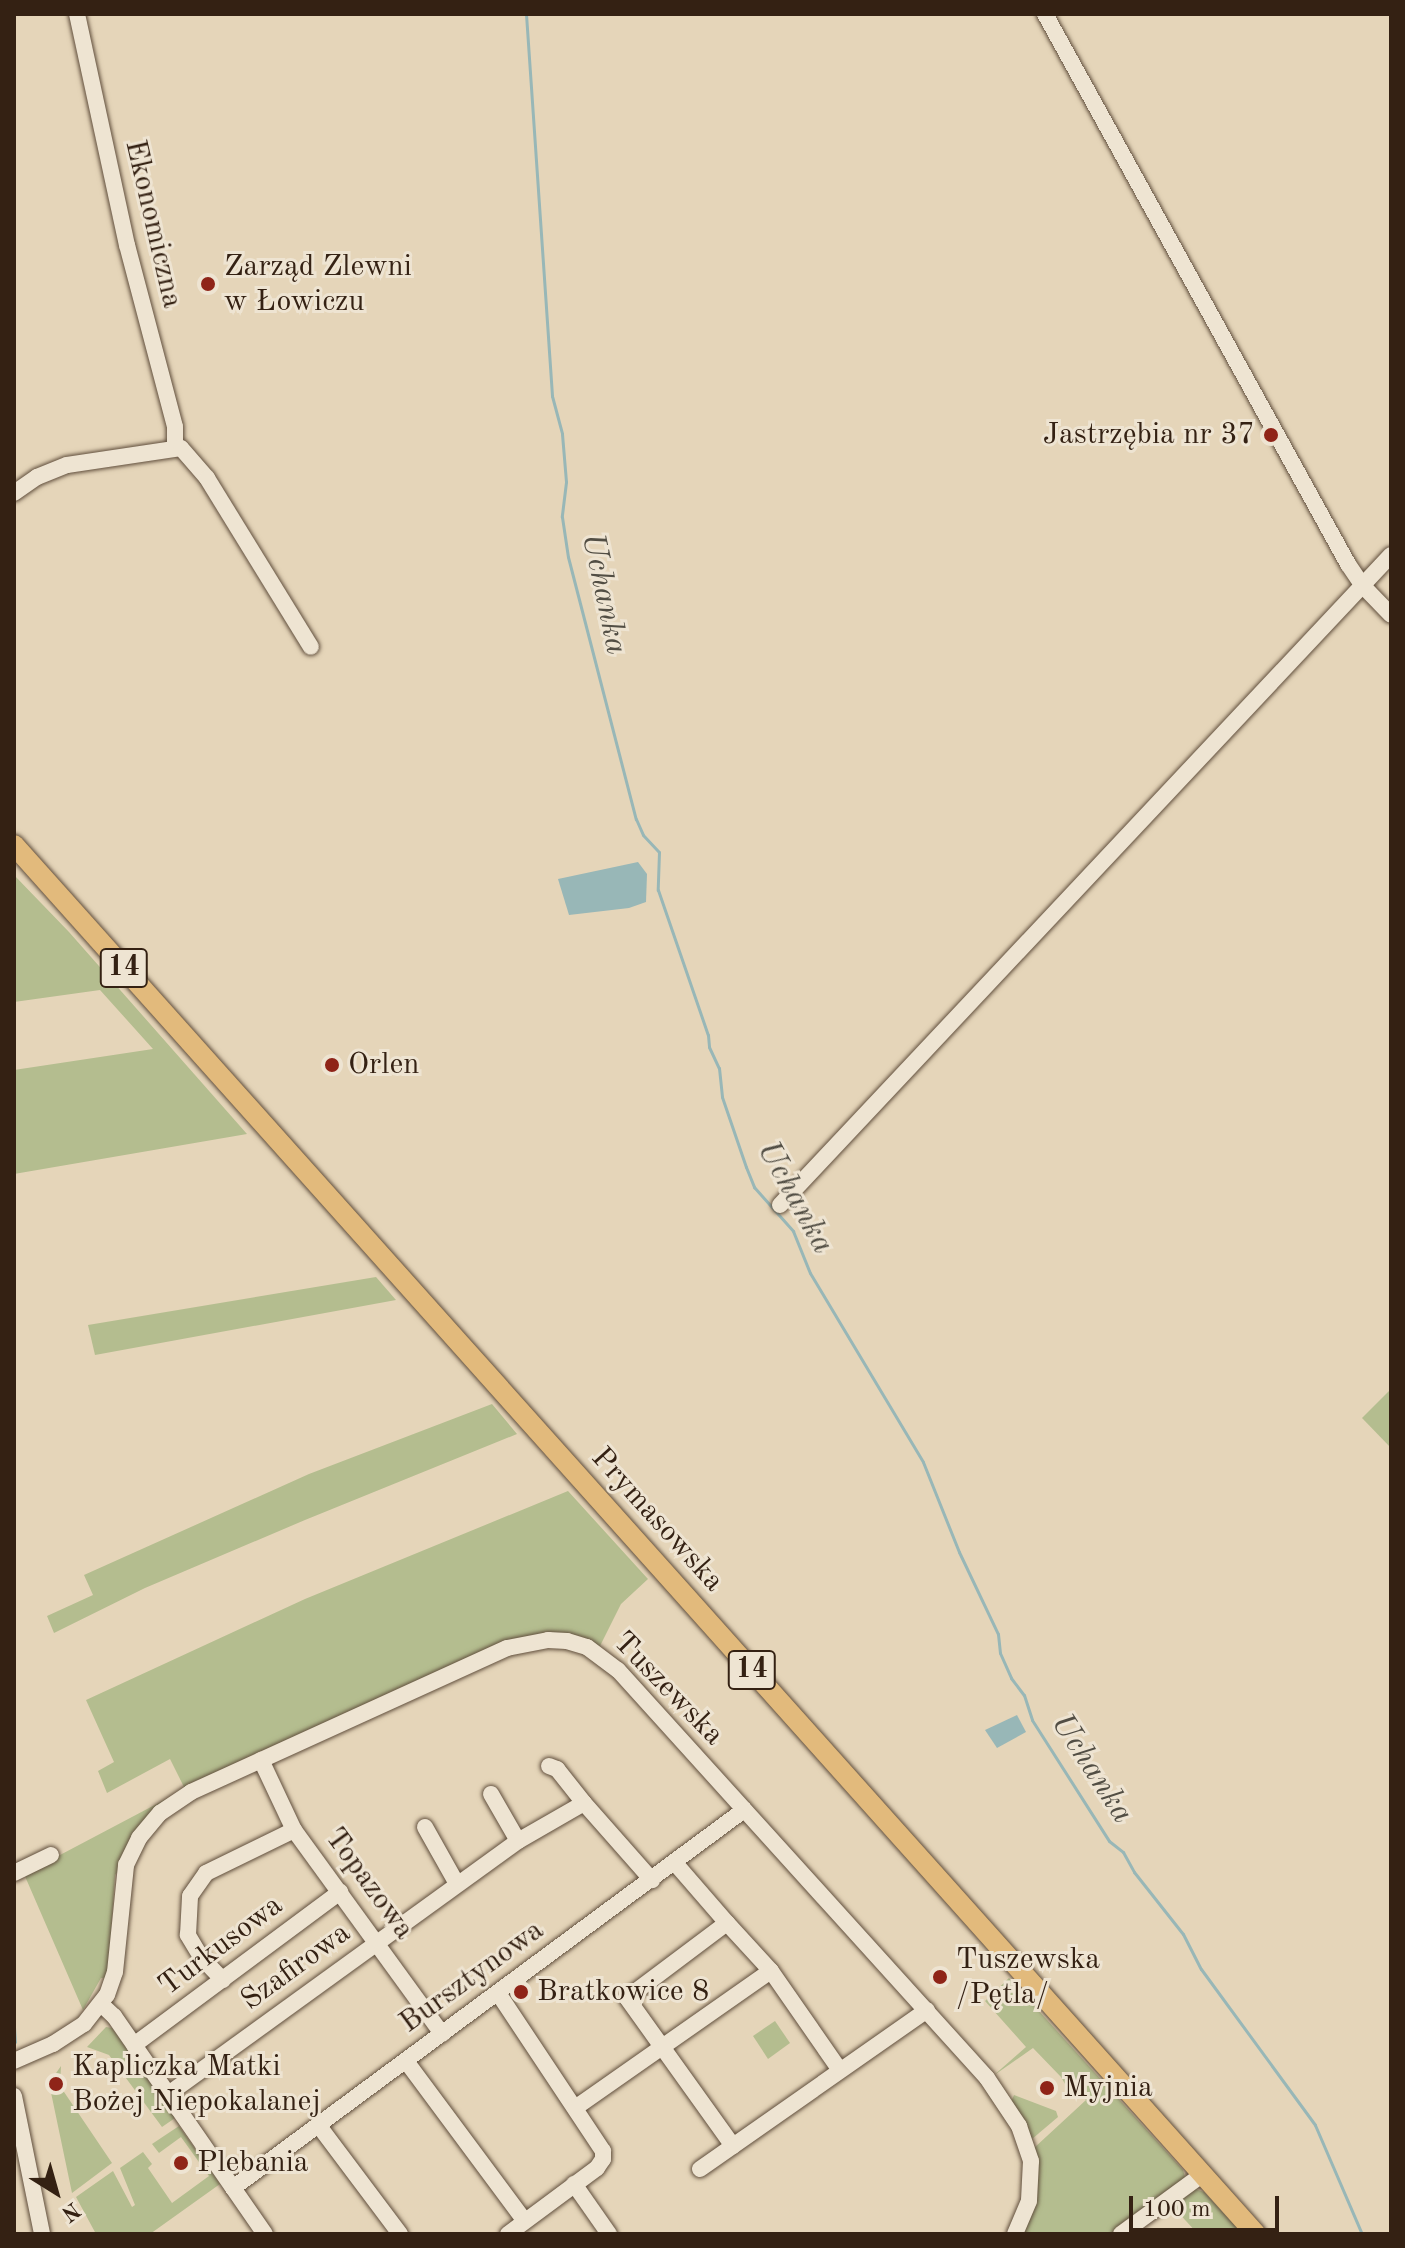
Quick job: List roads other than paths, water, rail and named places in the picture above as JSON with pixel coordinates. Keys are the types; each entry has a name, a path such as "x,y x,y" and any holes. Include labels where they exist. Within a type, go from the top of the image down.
{"main road":[{"name":"Prymasowska","path":"14,845 1256,2234"}],"street":[{"name":"Ekonomiczna","path":"77,14 127,245 175,427 175,447"},
{"path":"1045,14 1363,586 1391,615"},
{"path":"14,493 37,477 67,465 175,447 192,456 207,478 311,647"},
{"path":"780,1205 1391,555"},
{"name":"Tuszewska","path":"14,2061 73,2032 101,2004 115,1972 123,1877 139,1838 160,1813 176,1801 261,1760 507,1648 548,1640 567,1641 587,1647 618,1670 987,2078 1024,2135 1031,2161 1032,2186 1015,2234"},
{"name":"Topazowa","path":"261,1760 294,1830 442,2034"},
{"path":"549,1766 557,1769 652,1880"},
{"path":"491,1794 518,1841"},
{"name":"Szafirowa","path":"167,2095 518,1841 584,1803"},
{"name":"Bursztynowa","path":"233,2188 652,1880 678,1866 744,1810"},
{"path":"425,1827 457,1884"},
{"path":"223,1980 201,1957 188,1935 190,1896 206,1873 294,1830"},
{"path":"14,1873 51,1855"},
{"path":"678,1866 771,1971 839,2069"},
{"name":"Turkusowa","path":"134,2045 340,1892"},
{"path":"727,1923 627,1998 733,2146"},
{"path":"575,2108 771,1971"},
{"path":"498,1993 603,2151 603,2159 508,2234"},
{"path":"101,2004 134,2045 265,2234"},
{"path":"700,2169 927,2010"},
{"path":"406,2061 524,2220"},
{"path":"14,2096 42,2234"},
{"path":"319,2126 400,2234"},
{"path":"1121,2234 1203,2174"},
{"path":"574,2184 609,2234"}],"water":[{"path":"638,862 647,874 646,902 629,908 569,915 558,879"},
{"path":"1017,1715 1026,1732 997,1748 985,1730"}],"waterway":[{"name":"Uchanka","path":"526,14 552,396 562,434 566,482 562,517 568,557 636,819 643,835 659,852 658,890 708,1035 709,1047 719,1068 722,1097 746,1167 754,1187 793,1231 810,1273 923,1462 959,1552 998,1634 1000,1653 1011,1678 1024,1695 1032,1720 1109,1841 1123,1852 1134,1872 1183,1934 1201,1969 1315,2125 1362,2234"},
{"path":"14,2027 15,2042"}],"place":[{"name":"Zarząd Zlewni w Łowiczu","path":"208,284"},
{"name":"Jastrzębia nr 37","path":"1271,435"},
{"name":"Orlen","path":"332,1065"},
{"name":"Tuszewska /Pętla/","path":"940,1977"},
{"name":"Bratkowice 8","path":"521,1992"},
{"name":"Kapliczka Matki Bożej Niepokalanej","path":"56,2084"},
{"name":"Myjnia","path":"1047,2088"},
{"name":"Plebania","path":"181,2163"}]}
